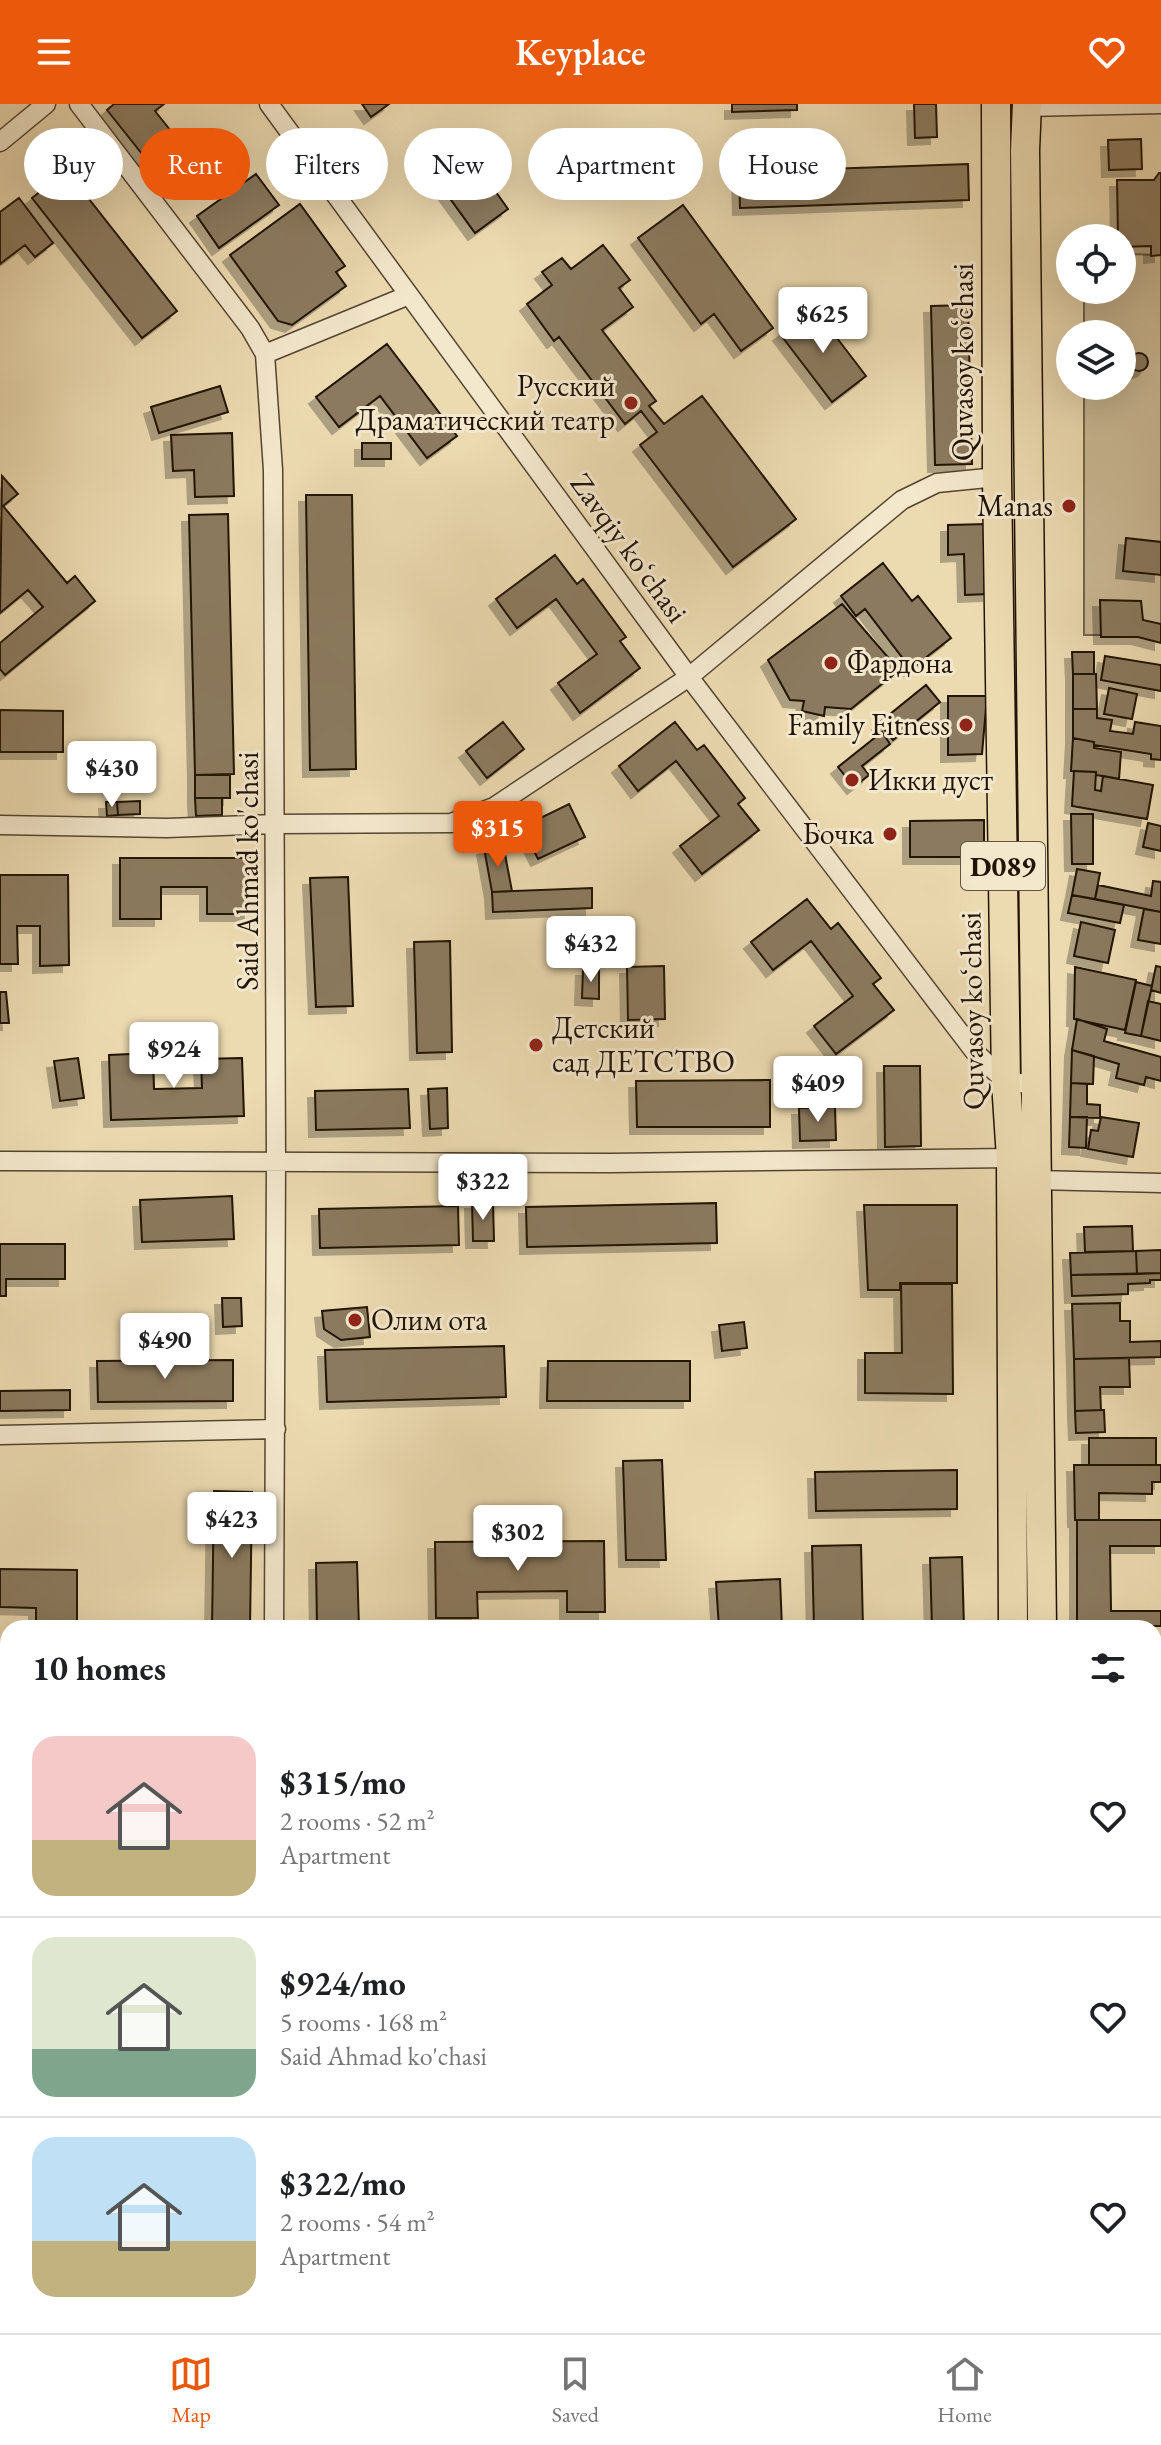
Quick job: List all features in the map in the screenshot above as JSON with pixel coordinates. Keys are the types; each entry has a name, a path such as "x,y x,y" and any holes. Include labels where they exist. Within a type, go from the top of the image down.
{"main road":[{"name":"Quvasoy koʻchasi","path":"996,104 997,477 1006,1082 1011,1158 1013,1620"},
{"name":"Quvasoy koʻchasi","path":"1027,105 1025,150 1042,1620"}],"street":[{"path":"0,142 46,104"},
{"path":"79,104 250,328 265,354 409,295"},
{"name":"Zavqiy koʻchasi","path":"269,104 689,677 974,1051 1006,1082"},
{"path":"1027,105 1161,104"},
{"name":"Said Ahmad ko'chasi","path":"265,354 273,470 276,824 274,1620"},
{"path":"0,825 167,828 451,823 494,807 689,677 902,500 937,483 997,477"},
{"path":"1006,1082 1035,1084"},
{"path":"0,1161 611,1163 1011,1158 1036,1180 1161,1183"},
{"path":"0,1435 276,1429"}],"shaded area":[{"path":"1136,254 1161,255 1161,635 1084,635 1084,400 1136,400 1136,320 1084,320 1084,304 1136,304"}],"building":[{"path":"114,104 164,104 155,111 169,128 139,128 139,150 107,110"},
{"path":"362,104 389,104 371,117"},
{"path":"732,104 797,104 797,110 732,112"},
{"path":"914,104 936,104 937,137 915,138"},
{"path":"1141,139 1142,169 1109,170 1108,140"},
{"path":"968,164 969,200 740,208 740,200 846,200 846,168"},
{"path":"1161,173 1161,255 1151,256 1151,246 1136,247 1136,224 1118,224 1117,180 1154,180"},
{"path":"256,174 266,187 266,200 275,200 279,205 219,248 197,216 219,200 250,200 250,178"},
{"path":"19,198 53,243 35,257 25,245 0,264 0,212"},
{"path":"34,200 90,200 177,311 142,338"},
{"path":"451,200 502,200 508,209 475,233"},
{"path":"300,204 345,266 336,272 346,286 292,325 278,321 230,255"},
{"path":"683,205 773,328 741,351 714,314 701,324 638,238"},
{"name":"Русский Драматический театр","path":"603,245 630,280 619,288 633,307 602,330 656,401 649,406 664,424 702,396 796,519 733,567 640,445 657,432 641,411 625,424 559,337 554,341 527,304 552,285 542,272 562,258 571,269"},
{"path":"968,305 972,464 935,465 931,306"},
{"path":"814,308 866,376 832,402 780,334"},
{"path":"387,344 457,436 427,458 380,396 339,427 316,397"},
{"path":"1136,353 1143,353 1148,358 1146,369 1136,371"},
{"path":"220,386 228,412 159,433 151,407"},
{"path":"232,433 234,496 195,497 194,470 173,471 171,435"},
{"path":"362,443 391,443 391,459 362,459"},
{"path":"2,476 18,494 3,506 67,583 75,576 95,601 5,675 0,669 0,643 43,607 28,590 0,613"},
{"path":"306,495 352,495 356,769 310,770"},
{"path":"228,514 234,774 195,775 189,515"},
{"path":"987,524 989,594 965,595 964,554 948,555 948,525"},
{"path":"1126,538 1161,542 1161,575 1123,571"},
{"path":"555,555 577,584 583,579 626,637 620,641 640,668 580,713 558,683 597,654 556,599 517,628 496,599"},
{"path":"883,563 912,601 918,596 951,638 911,669 865,609 856,616 841,596"},
{"path":"1100,600 1141,601 1143,620 1161,624 1161,643 1138,637 1101,637"},
{"name":"Фардона","path":"842,604 899,670 851,709 825,707 824,716 802,711 804,701 790,700 768,660"},
{"path":"1072,652 1094,652 1094,674 1073,674"},
{"path":"1105,656 1161,665 1161,691 1101,680"},
{"path":"1073,674 1096,674 1097,709 1073,709"},
{"path":"926,685 940,702 893,740 879,723"},
{"path":"1109,688 1137,694 1132,719 1104,714"},
{"name":"Family Fitness","path":"948,696 987,696 982,754 948,755"},
{"path":"1073,709 1097,709 1097,718 1112,720 1110,731 1133,734 1135,722 1161,726 1161,760 1151,759 1151,754 1094,745 1094,742 1073,738"},
{"path":"0,710 63,711 63,752 0,752"},
{"path":"503,722 524,749 487,778 466,751"},
{"path":"675,722 697,750 704,745 745,798 738,804 759,830 702,874 680,846 719,816 676,761 638,791 619,766"},
{"path":"882,732 890,744 862,766 869,775 854,787 838,767"},
{"path":"1073,738 1094,742 1094,748 1121,752 1119,779 1096,775 1096,772 1071,771"},
{"path":"1074,771 1096,772 1095,790 1101,791 1103,776 1153,785 1147,819 1072,806"},
{"path":"195,775 230,775 230,798 195,798"},
{"path":"195,798 222,798 222,815 196,816"},
{"path":"140,801 140,814 118,815 117,802"},
{"path":"106,802 117,802 118,815 107,816"},
{"path":"569,804 585,837 538,859 522,827"},
{"path":"1071,814 1093,814 1093,864 1072,864"},
{"path":"984,820 984,857 910,857 910,821"},
{"path":"1148,823 1161,826 1161,851 1143,847"},
{"path":"503,844 512,891 492,892 484,848"},
{"path":"120,858 250,858 251,914 207,914 207,887 161,887 161,919 120,919"},
{"path":"1077,869 1100,873 1095,899 1072,895"},
{"path":"0,875 68,875 69,965 40,966 40,926 17,926 18,964 0,964"},
{"path":"348,877 353,1006 316,1007 310,878"},
{"path":"1153,881 1161,882 1161,912 1095,899 1098,885 1151,896"},
{"path":"592,888 592,908 493,912 492,892"},
{"path":"1072,895 1124,905 1120,923 1068,913"},
{"path":"807,899 831,929 838,923 881,978 873,984 894,1010 836,1054 814,1026 853,996 811,941 773,970 751,942"},
{"path":"1144,909 1161,912 1161,944 1138,940"},
{"path":"1081,922 1115,930 1108,963 1074,956"},
{"path":"450,941 452,1052 417,1053 414,942"},
{"path":"664,966 665,1019 628,1020 627,967"},
{"path":"1156,966 1161,967 1161,993 1151,990"},
{"path":"1075,967 1136,980 1125,1030 1074,1019"},
{"path":"583,969 599,969 599,999 582,998"},
{"path":"1136,982 1152,986 1141,1036 1125,1033"},
{"path":"0,992 6,992 9,1023 0,1023"},
{"path":"1148,1001 1161,1004 1161,1041 1141,1036"},
{"path":"1077,1019 1107,1029 1104,1041 1161,1057 1161,1081 1146,1077 1144,1085 1116,1078 1119,1064 1072,1050"},
{"path":"1072,1050 1094,1056 1093,1084 1071,1083"},
{"path":"153,1053 154,1089 202,1088 201,1059 242,1058 244,1116 111,1120 109,1055"},
{"path":"78,1058 84,1098 60,1101 54,1061"},
{"path":"884,1066 920,1066 921,1146 885,1147"},
{"path":"770,1080 770,1127 637,1127 636,1081"},
{"path":"1071,1083 1087,1084 1087,1104 1100,1105 1100,1118 1070,1117"},
{"path":"447,1088 448,1128 430,1129 428,1089"},
{"path":"408,1089 410,1128 316,1130 315,1091"},
{"path":"835,1107 836,1140 800,1141 799,1108"},
{"path":"1070,1117 1087,1117 1086,1148 1069,1147"},
{"path":"1101,1117 1139,1123 1133,1157 1088,1149 1091,1130 1098,1131"},
{"path":"232,1196 234,1239 142,1242 140,1200"},
{"path":"472,1202 493,1202 494,1241 473,1241"},
{"path":"716,1203 717,1243 527,1247 526,1207"},
{"path":"864,1205 957,1205 957,1283 900,1283 900,1290 868,1290"},
{"path":"458,1206 459,1245 320,1248 319,1209"},
{"path":"1132,1226 1133,1251 1085,1252 1084,1227"},
{"path":"0,1244 65,1244 65,1279 6,1279 6,1296 0,1296"},
{"path":"1161,1250 1161,1273 1137,1274 1136,1251"},
{"path":"1136,1251 1137,1274 1071,1275 1070,1253"},
{"path":"1161,1273 1161,1280 1128,1284 1128,1294 1072,1296 1071,1275"},
{"path":"901,1284 952,1284 953,1394 865,1393 865,1353 902,1353"},
{"path":"222,1298 241,1298 242,1326 223,1327"},
{"path":"1120,1303 1120,1321 1130,1321 1130,1342 1161,1341 1161,1357 1074,1359 1072,1304"},
{"path":"367,1307 370,1337 341,1340 324,1329 322,1311"},
{"path":"744,1322 747,1348 722,1351 719,1325"},
{"path":"504,1346 506,1397 327,1402 325,1350"},
{"path":"1129,1358 1130,1387 1100,1387 1101,1410 1075,1411 1074,1359"},
{"path":"233,1360 233,1401 98,1402 97,1361"},
{"path":"548,1361 690,1361 690,1401 547,1401"},
{"path":"70,1390 70,1410 0,1411 0,1391"},
{"path":"1104,1410 1105,1432 1076,1433 1075,1411"},
{"path":"1089,1438 1156,1438 1156,1465 1089,1465"},
{"path":"662,1460 666,1560 626,1560 623,1461"},
{"path":"1074,1465 1161,1465 1161,1482 1152,1482 1152,1494 1099,1493 1099,1520 1075,1520"},
{"path":"957,1470 957,1509 816,1511 815,1472"},
{"path":"214,1491 252,1492 250,1620 212,1620"},
{"path":"1077,1520 1161,1520 1161,1546 1110,1546 1111,1611 1161,1611 1161,1620 1077,1620"},
{"path":"604,1541 605,1612 567,1612 567,1591 477,1592 478,1618 436,1618 435,1542"},
{"path":"861,1545 863,1620 814,1620 812,1546"},
{"path":"962,1557 964,1620 932,1620 930,1558"},
{"path":"357,1562 359,1620 317,1620 316,1563"},
{"path":"0,1569 77,1570 77,1620 36,1620 36,1608 0,1607"},
{"path":"780,1579 782,1620 718,1620 716,1582"}],"place":[{"name":"Русский Драматический театр","path":"631,403"},
{"name":"Manas","path":"1069,506"},
{"name":"Фардона","path":"831,663"},
{"name":"Family Fitness","path":"966,725"},
{"name":"Икки дуст","path":"852,780"},
{"name":"Бочка","path":"890,834"},
{"name":"Детский сад ДЕТСТВО","path":"536,1045"},
{"name":"Олим ота","path":"355,1320"}]}
